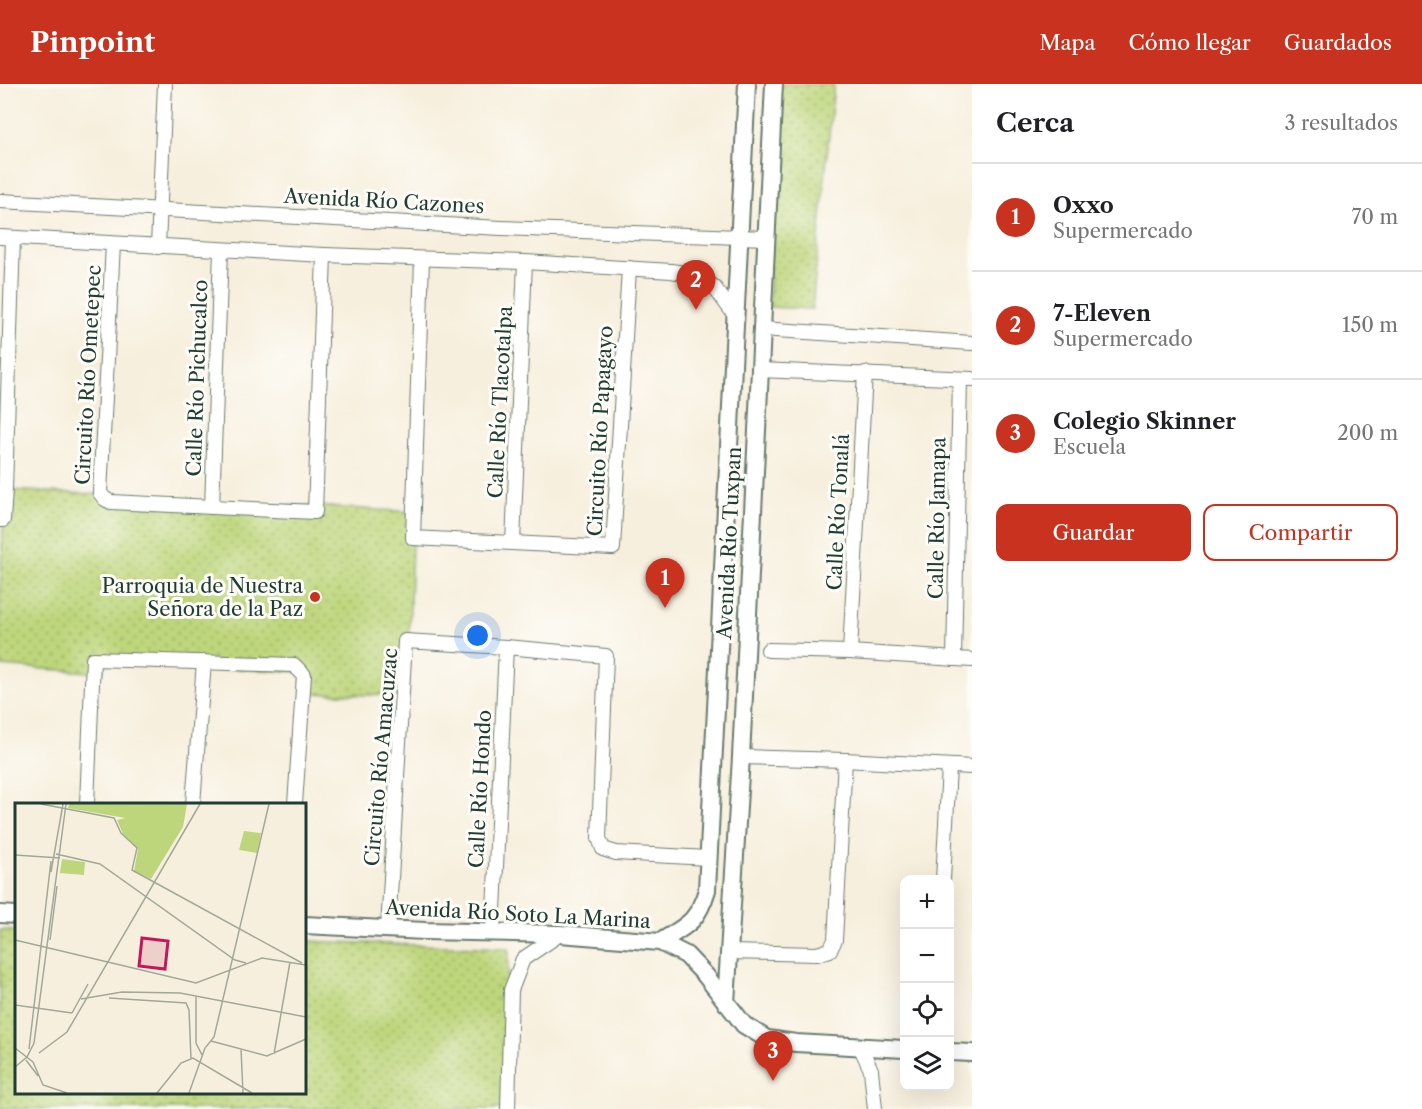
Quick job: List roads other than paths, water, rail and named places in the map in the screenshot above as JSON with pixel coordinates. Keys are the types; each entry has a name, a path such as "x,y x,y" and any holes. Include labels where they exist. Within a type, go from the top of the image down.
{"street":[{"path":"158,247 165,84"},
{"name":"Avenida Río Tuxpan","path":"660,942 692,922 701,909 707,890 747,84"},
{"name":"Avenida Río Tuxpan","path":"726,1003 741,757 774,84"},
{"path":"743,176 769,176"},
{"name":"Avenida Río Cazones","path":"0,201 501,228 766,238"},
{"path":"0,520 3,520 5,489 6,237 158,247 422,260 525,262 671,271 698,275 714,287 736,318"},
{"name":"Circuito Río Ometepec","path":"113,244 100,493 111,502 212,507"},
{"name":"Calle Río Pichucalco","path":"212,507 221,250"},
{"path":"212,507 315,512 324,255"},
{"name":"Circuito Río Papagayo","path":"422,260 413,538 613,548 629,268"},
{"name":"Calle Río Tlacotalpa","path":"513,543 525,262"},
{"path":"761,329 972,343"},
{"path":"759,370 966,379"},
{"name":"Calle Río Tonalá","path":"850,652 865,374"},
{"name":"Calle Río Jamapa","path":"954,659 966,379"},
{"path":"728,462 754,462"},
{"name":"Circuito Río Amacuzac","path":"388,929 405,641 606,656 599,838 603,849 616,853 708,858"},
{"name":"Calle Río Hondo","path":"493,933 506,647"},
{"path":"768,650 850,652 972,660"},
{"path":"87,803 93,659 294,665 300,669 304,675 295,803"},
{"path":"193,803 204,662"},
{"path":"741,757 972,767"},
{"path":"729,952 817,954 830,950 835,940 845,760"},
{"path":"943,875 949,767"},
{"path":"0,914 15,915"},
{"name":"Avenida Río Soto La Marina","path":"306,925 560,934 660,942 686,955 744,1024 767,1039 796,1043 900,1049"},
{"path":"508,1109 511,990 523,959 560,934"},
{"path":"860,1046 871,1070 875,1109"},
{"path":"954,1052 972,1053"}],"place":[{"name":"7-Eleven","path":"696,310"},
{"name":"Parroquia de Nuestra Señora de la Paz","path":"315,597"},
{"name":"Oxxo","path":"665,608"},
{"name":"Colegio Skinner","path":"773,1081"}]}
